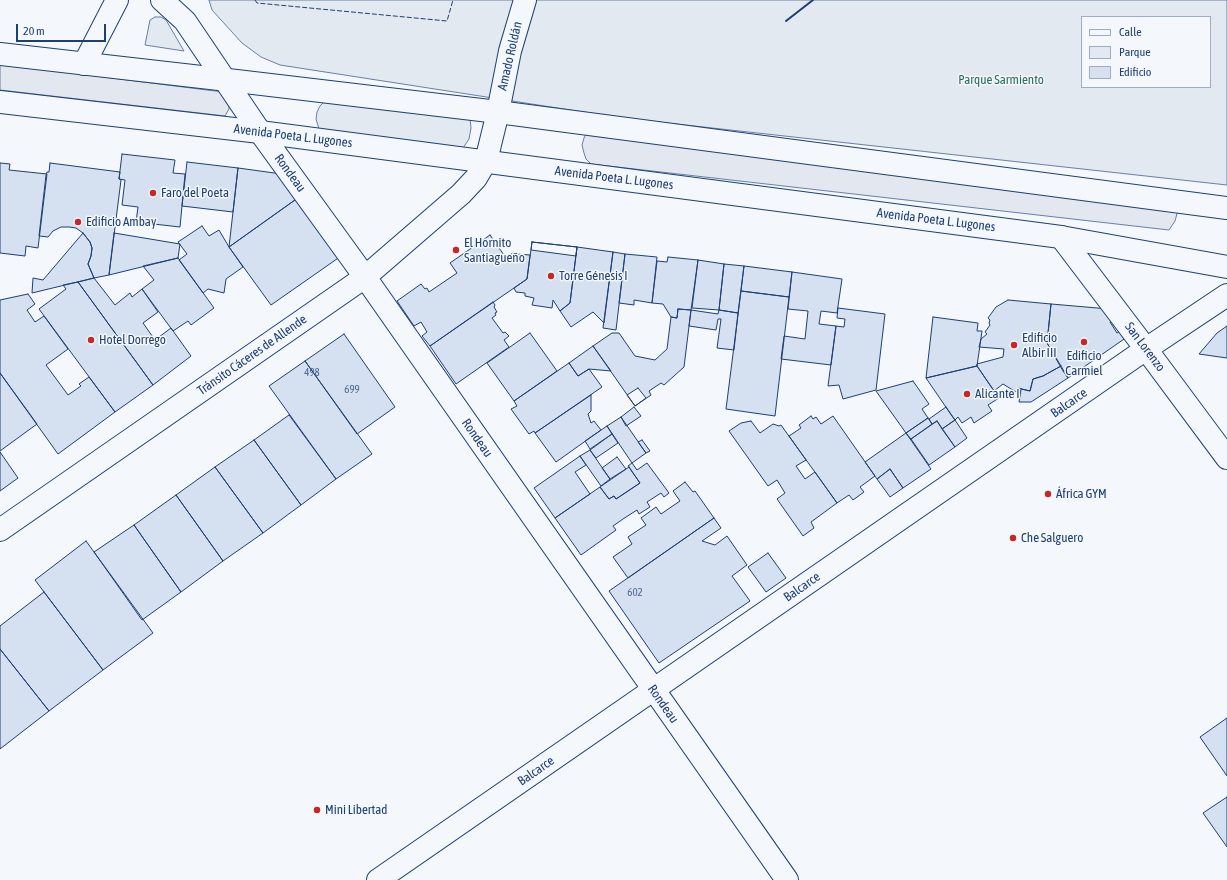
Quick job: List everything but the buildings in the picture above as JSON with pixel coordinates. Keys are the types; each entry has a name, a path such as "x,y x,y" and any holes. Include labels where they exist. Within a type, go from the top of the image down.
{"street":[{"path":"84,64 118,0"},
{"name":"Rondeau","path":"162,0 185,21 260,132 365,277 787,880"},
{"name":"Amado Roldán","path":"486,161 498,112 510,51 524,0"},
{"path":"0,54 498,112 1227,208"},
{"name":"Avenida Poeta L. Lugones","path":"0,102 260,132 1061,237 1227,267"},
{"name":"Tránsito Cáceres de Allende","path":"0,530 365,277 461,194 476,178 486,161"},
{"name":"San Lorenzo","path":"1061,237 1227,458"},
{"name":"Balcarce","path":"378,880 1146,349 1227,295"}],"green space":[{"name":"Parque Sarmiento","path":"209,0 1227,0 1227,185 622,118 280,65 261,57 242,43 212,10"},
{"path":"155,17 161,17 166,20 184,51 145,45 150,20"},
{"path":"325,101 470,117 471,128 469,139 463,148 320,132 316,119 317,112"}],"shaded area":[{"path":"0,64 223,92 229,100 229,109 225,116 0,90"},
{"path":"587,132 1178,210 1175,221 1169,230 591,164 586,159 582,145"}],"fence":[{"path":"255,0 257,3 447,21 453,0"}],"wall":[{"path":"786,21 813,0"}],"place":[{"name":"Faro del Poeta","path":"153,193"},
{"name":"Edificio Ambay","path":"78,222"},
{"name":"El Hornito Santiagueño","path":"456,250"},
{"name":"Torre Génesis I","path":"551,276"},
{"name":"Hotel Dorrego","path":"91,340"},
{"name":"Edificio Carmiel","path":"1084,342"},
{"name":"Edificio Albir III","path":"1014,345"},
{"name":"Alicante I","path":"967,394"},
{"name":"África GYM","path":"1048,494"},
{"name":"Che Salguero","path":"1013,538"},
{"name":"Mini Libertad","path":"317,810"}]}
